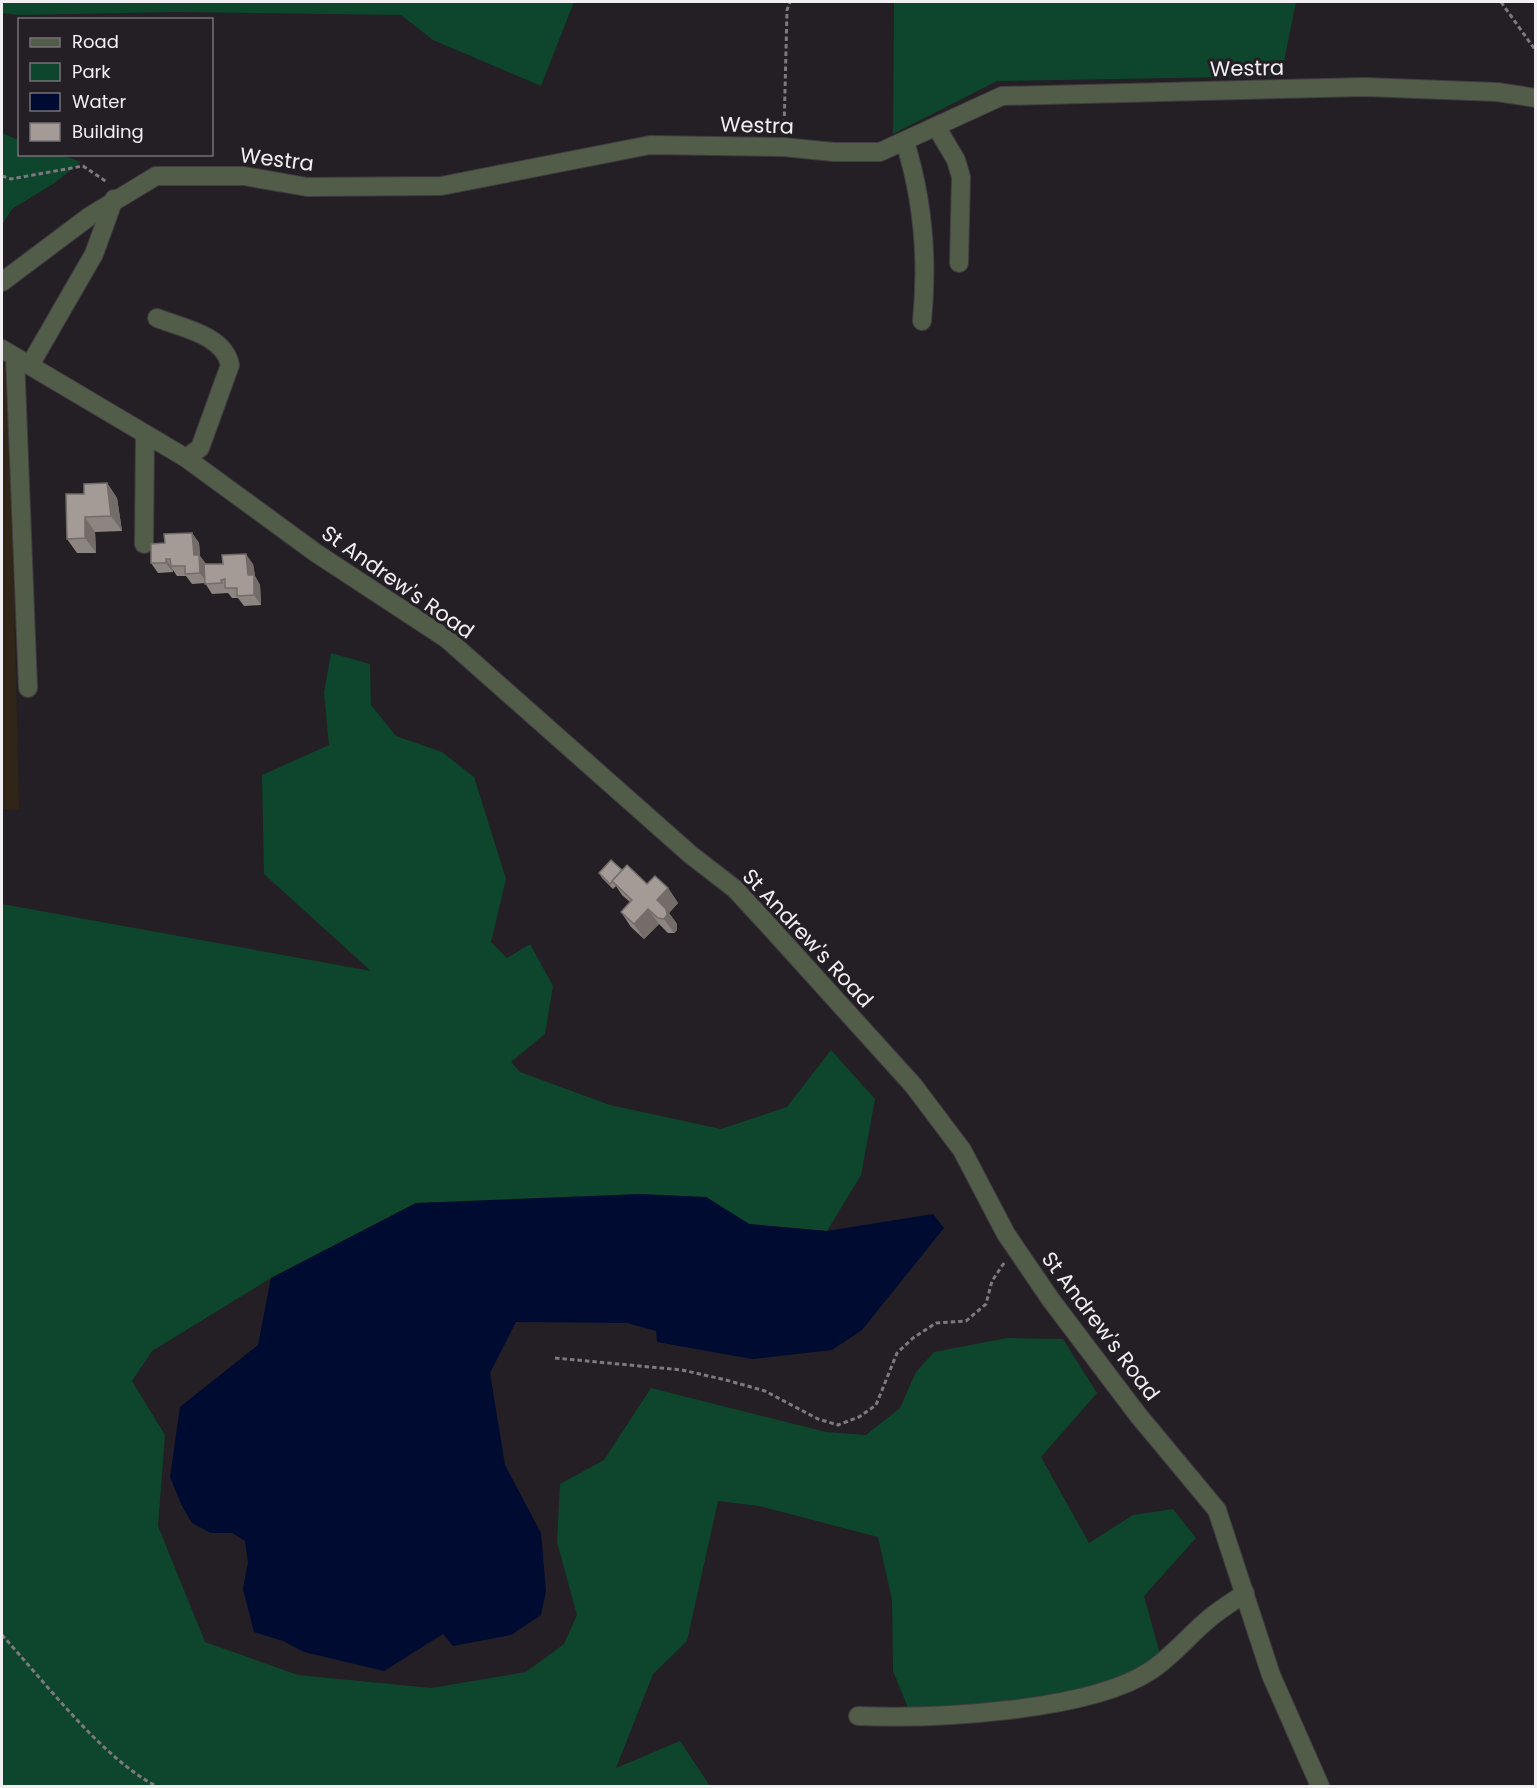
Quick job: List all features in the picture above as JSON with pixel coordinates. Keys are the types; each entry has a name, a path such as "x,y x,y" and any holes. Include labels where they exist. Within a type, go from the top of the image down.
{"street":[{"name":"Westra","path":"2,282 119,196 156,176 244,176 307,187 441,186 650,145 783,147 834,152 880,152 937,128 1002,96 1365,87 1497,92 1536,98"},
{"path":"937,128 956,160 961,177 959,263"},
{"path":"905,142 920,198 924,288 922,321"},
{"path":"28,688 15,357 94,254 119,196"},
{"path":"157,318 218,343 228,352 230,365 200,448 186,458"},
{"name":"St Andrew's Road","path":"15,357 186,458 316,553 447,639 691,855 735,889 913,1085 962,1150 1014,1246 1051,1300 1138,1415 1217,1510 1271,1675 1320,1786"},
{"path":"144,544 146,434"},
{"path":"858,1716 937,1716 1083,1697 1117,1687 1150,1671 1212,1616 1245,1593"}],"path":[{"path":"783,147 787,10 790,2"},
{"path":"1501,2 1536,51"},
{"path":"2,176 11,179 83,166 119,196"},
{"path":"555,1359 682,1370 726,1380 765,1391 818,1419 838,1425 859,1417 876,1405 897,1353 913,1338 936,1323 966,1321 986,1304 992,1281 1014,1246"},
{"path":"2,1635 99,1742 138,1777 156,1786"}],"shaded area":[{"path":"2,365 8,369 9,378 19,810 2,809"}],"green space":[{"path":"2,2 574,2 541,86 433,40 401,15 176,12 18,15 2,13"},
{"path":"894,2 1296,2 1281,76 997,81 893,134"},
{"path":"2,133 18,140 18,156 64,156 81,162 53,184 12,209 2,225"},
{"path":"331,653 370,664 371,705 396,736 442,752 474,777 506,879 491,942 507,958 530,944 553,986 545,1034 511,1062 520,1072 610,1105 721,1129 787,1107 831,1050 875,1099 861,1175 827,1231 749,1224 706,1197 416,1203 271,1278 152,1351 132,1381 165,1435 158,1526 205,1642 298,1675 431,1688 526,1672 564,1644 577,1615 557,1542 560,1484 604,1460 651,1388 826,1432 866,1435 900,1408 916,1372 934,1352 1007,1338 1063,1339 1097,1393 1041,1457 1089,1543 1133,1515 1173,1509 1196,1538 1144,1596 1165,1672 1111,1697 911,1715 893,1671 892,1600 878,1537 759,1506 718,1501 687,1641 653,1674 616,1768 680,1741 710,1786 2,1786 2,904 371,971 264,874 262,775 329,745 324,693"}],"water":[{"path":"640,1194 706,1197 749,1224 827,1231 933,1214 944,1228 862,1330 832,1350 752,1359 657,1342 656,1331 627,1323 516,1322 490,1373 505,1465 541,1533 546,1591 541,1615 511,1635 453,1646 443,1634 384,1671 304,1652 283,1641 254,1632 243,1589 248,1562 245,1541 232,1533 211,1533 192,1523 170,1477 180,1407 258,1345 271,1278 416,1203"}],"building":[{"path":"107,483 111,516 85,517 85,538 67,539 66,494 84,494 84,484"},
{"path":"192,533 194,555 199,555 200,573 185,574 185,566 171,566 170,559 166,559 166,563 151,563 151,544 165,543 164,534"},
{"path":"246,554 248,575 254,575 254,595 237,596 237,588 225,588 225,579 221,580 222,583 205,584 204,564 223,564 222,555"},
{"path":"611,860 622,870 610,884 599,873"},
{"path":"627,865 647,884 655,876 668,888 657,900 666,909 667,915 664,919 658,918 648,909 634,924 621,912 632,900 612,881"}]}
